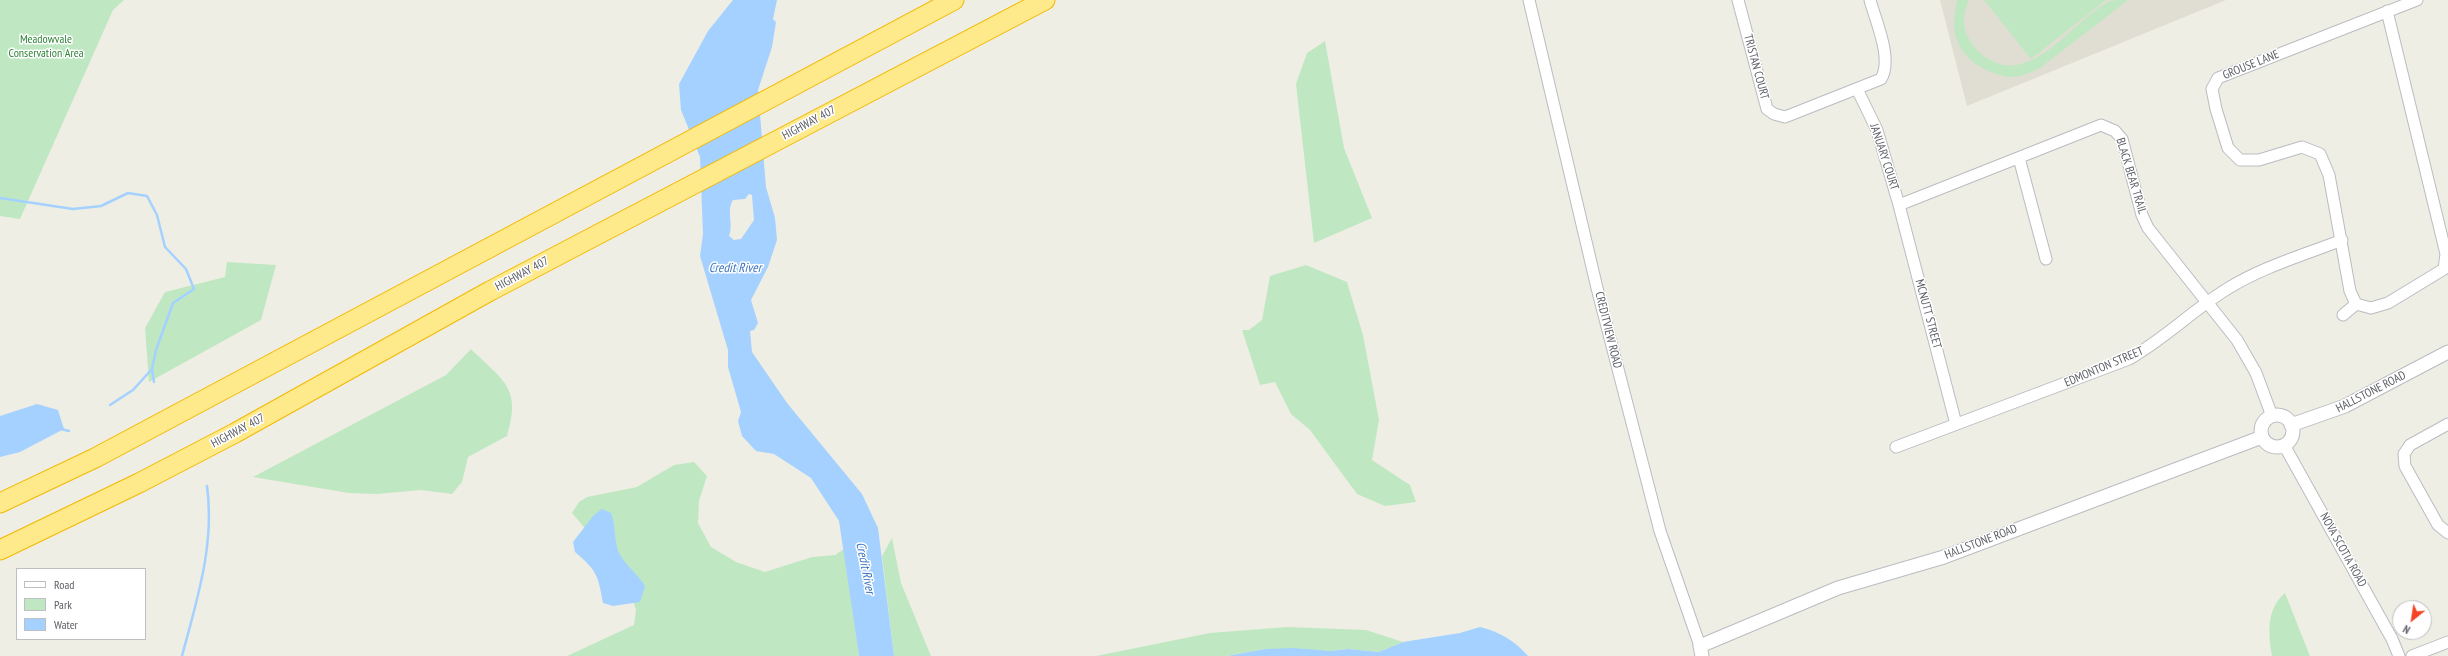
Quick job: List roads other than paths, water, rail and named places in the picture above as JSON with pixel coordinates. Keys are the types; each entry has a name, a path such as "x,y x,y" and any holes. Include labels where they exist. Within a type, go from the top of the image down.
{"highway":[{"path":"0,503 95,458 954,0"},
{"name":"HIGHWAY 407","path":"0,550 139,483 228,437 490,291 1045,0"}],"street":[{"name":"CREDITVIEW ROAD","path":"1529,0 1597,288 1660,531 1701,651"},
{"name":"TRISTAN COURT","path":"1738,0 1767,109 1774,114 1785,117 1857,89"},
{"path":"1857,89 1881,79 1886,71 1887,61 1870,0"},
{"name":"GROUSE LANE","path":"2356,304 2350,291 2342,240 2329,175 2320,154 2302,147 2259,160 2240,160 2228,148 2216,109 2212,89 2218,78 2417,0"},
{"path":"2343,315 2356,304 2371,308 2388,303 2444,269 2446,254 2387,11"},
{"name":"JANUARY COURT","path":"1857,89 1877,130 1899,204"},
{"name":"BLACK BEAR TRAIL","path":"1899,204 2101,125 2115,131 2122,139 2142,215 2148,228 2237,340 2256,373 2272,416"},
{"path":"2019,158 2046,259"},
{"name":"MCNUTT STREET","path":"1899,204 1956,424"},
{"name":"EDMONTON STREET","path":"1896,448 2129,359 2154,345 2208,303 2242,280 2342,240"},
{"name":"HALLSTONE ROAD","path":"2291,425 2346,406 2448,352"},
{"path":"2272,416 2284,417 2291,425 2292,436 2284,445 2277,447 2270,445 2262,437 2262,426 2272,416"},
{"path":"2448,424 2410,445 2404,454 2404,466 2438,525 2448,533"},
{"name":"HALLSTONE ROAD","path":"1701,651 1838,588 1944,557 2262,437"},
{"name":"NOVA SCOTIA ROAD","path":"2284,445 2392,640 2399,656"},
{"path":"2412,656 2448,642"}],"water":[{"name":"Credit River","path":"733,0 777,0 773,19 776,22 772,47 758,90 766,187 775,218 777,240 768,267 751,300 758,323 754,330 750,331 752,352 787,403 862,494 878,528 894,656 859,656 839,521 811,478 774,454 756,451 742,436 738,421 741,412 728,367 728,350 700,256 703,234 700,157 681,110 679,84 708,31","holes":["749,194 752,195 754,220 741,239 734,240 729,236 731,227 731,204 733,200 745,199"]},
{"path":"37,404 58,410 64,429 20,452 0,457 0,416"},
{"path":"602,509 611,513 619,553 645,586 640,602 613,606 603,603 600,586 595,574 588,564 575,552 573,542 593,516"},
{"path":"1480,627 1507,638 1528,656 1227,656 1265,649 1293,648 1331,651 1348,649 1379,652 1403,642 1460,633"}],"waterway":[{"path":"0,198 73,209 101,206 128,193 147,196 157,215 165,247 186,269 194,289 173,303 156,350 152,369 154,382"},
{"path":"110,405 133,390 152,369"},
{"path":"61,429 69,431"},
{"path":"182,656 199,593 207,551 209,529 207,486"}],"park label":[{"name":"Meadowvale Conservation Area","path":"46,47"}]}
